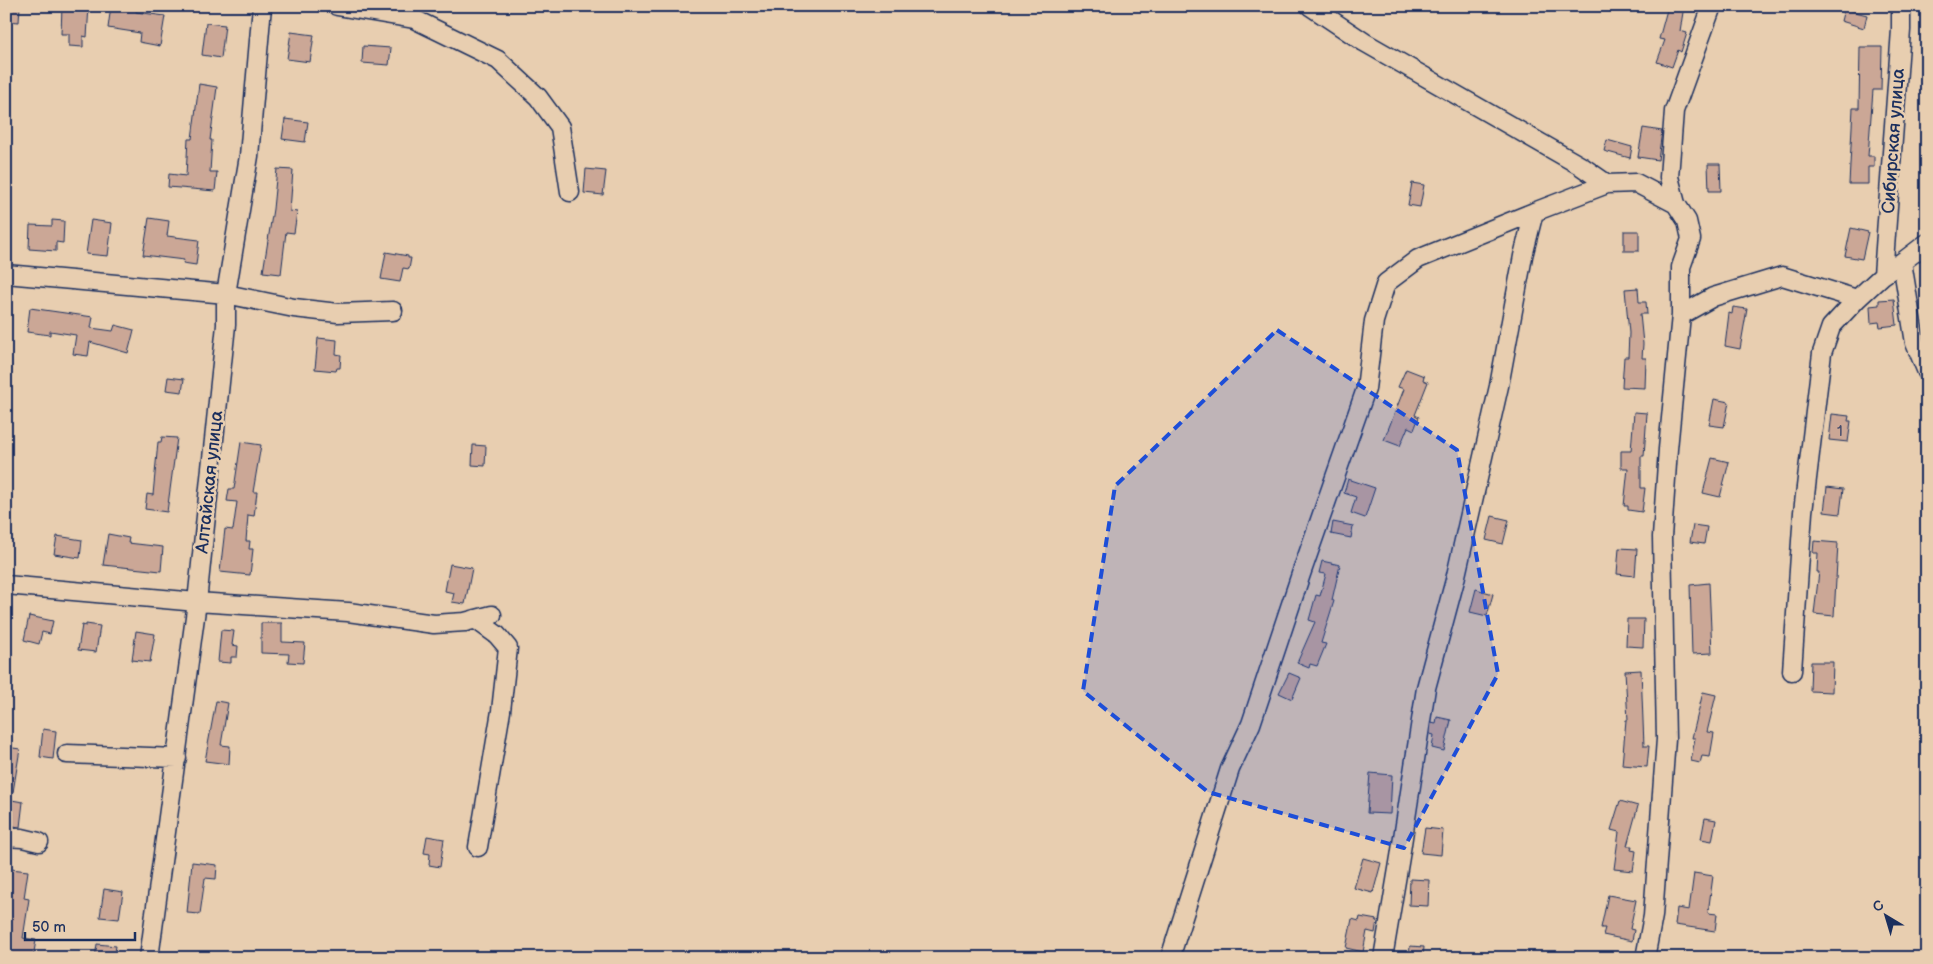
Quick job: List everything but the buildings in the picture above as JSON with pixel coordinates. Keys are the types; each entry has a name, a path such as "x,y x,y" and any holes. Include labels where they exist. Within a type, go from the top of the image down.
{"street":[{"name":"Алтайская улица","path":"149,958 177,758 196,602 226,325 226,294 249,156 262,6"},
{"path":"337,6 414,19 498,60 538,97 560,127 570,192"},
{"path":"1310,6 1364,42 1581,166 1607,184"},
{"path":"1645,958 1653,916 1666,739 1662,537 1668,449 1681,315 1681,267 1691,239 1687,221 1676,204 1669,177 1674,111 1712,6"},
{"name":"Сибирская улица","path":"1883,275 1901,6"},
{"path":"1170,958 1230,768 1251,724 1300,574 1366,389 1374,321 1386,283 1418,259 1607,184 1636,183 1676,204"},
{"path":"1383,958 1426,688 1455,580 1499,386 1523,256 1534,212"},
{"path":"1792,671 1803,512 1822,353 1831,327 1857,299 1883,275 1927,243"},
{"path":"1902,262 1915,343 1927,372"},
{"path":"6,274 226,294 294,308 338,313 393,311"},
{"path":"1681,315 1713,297 1782,276 1857,299"},
{"path":"6,585 196,602 348,612 434,624 466,622 492,615"},
{"path":"475,620 497,635 508,648 501,711 478,847"},
{"path":"67,754 177,758"},
{"path":"6,837 39,842"}],"highlighted area":[{"path":"1277,330 1457,450 1498,674 1404,848 1208,792 1083,691 1115,486"}]}
